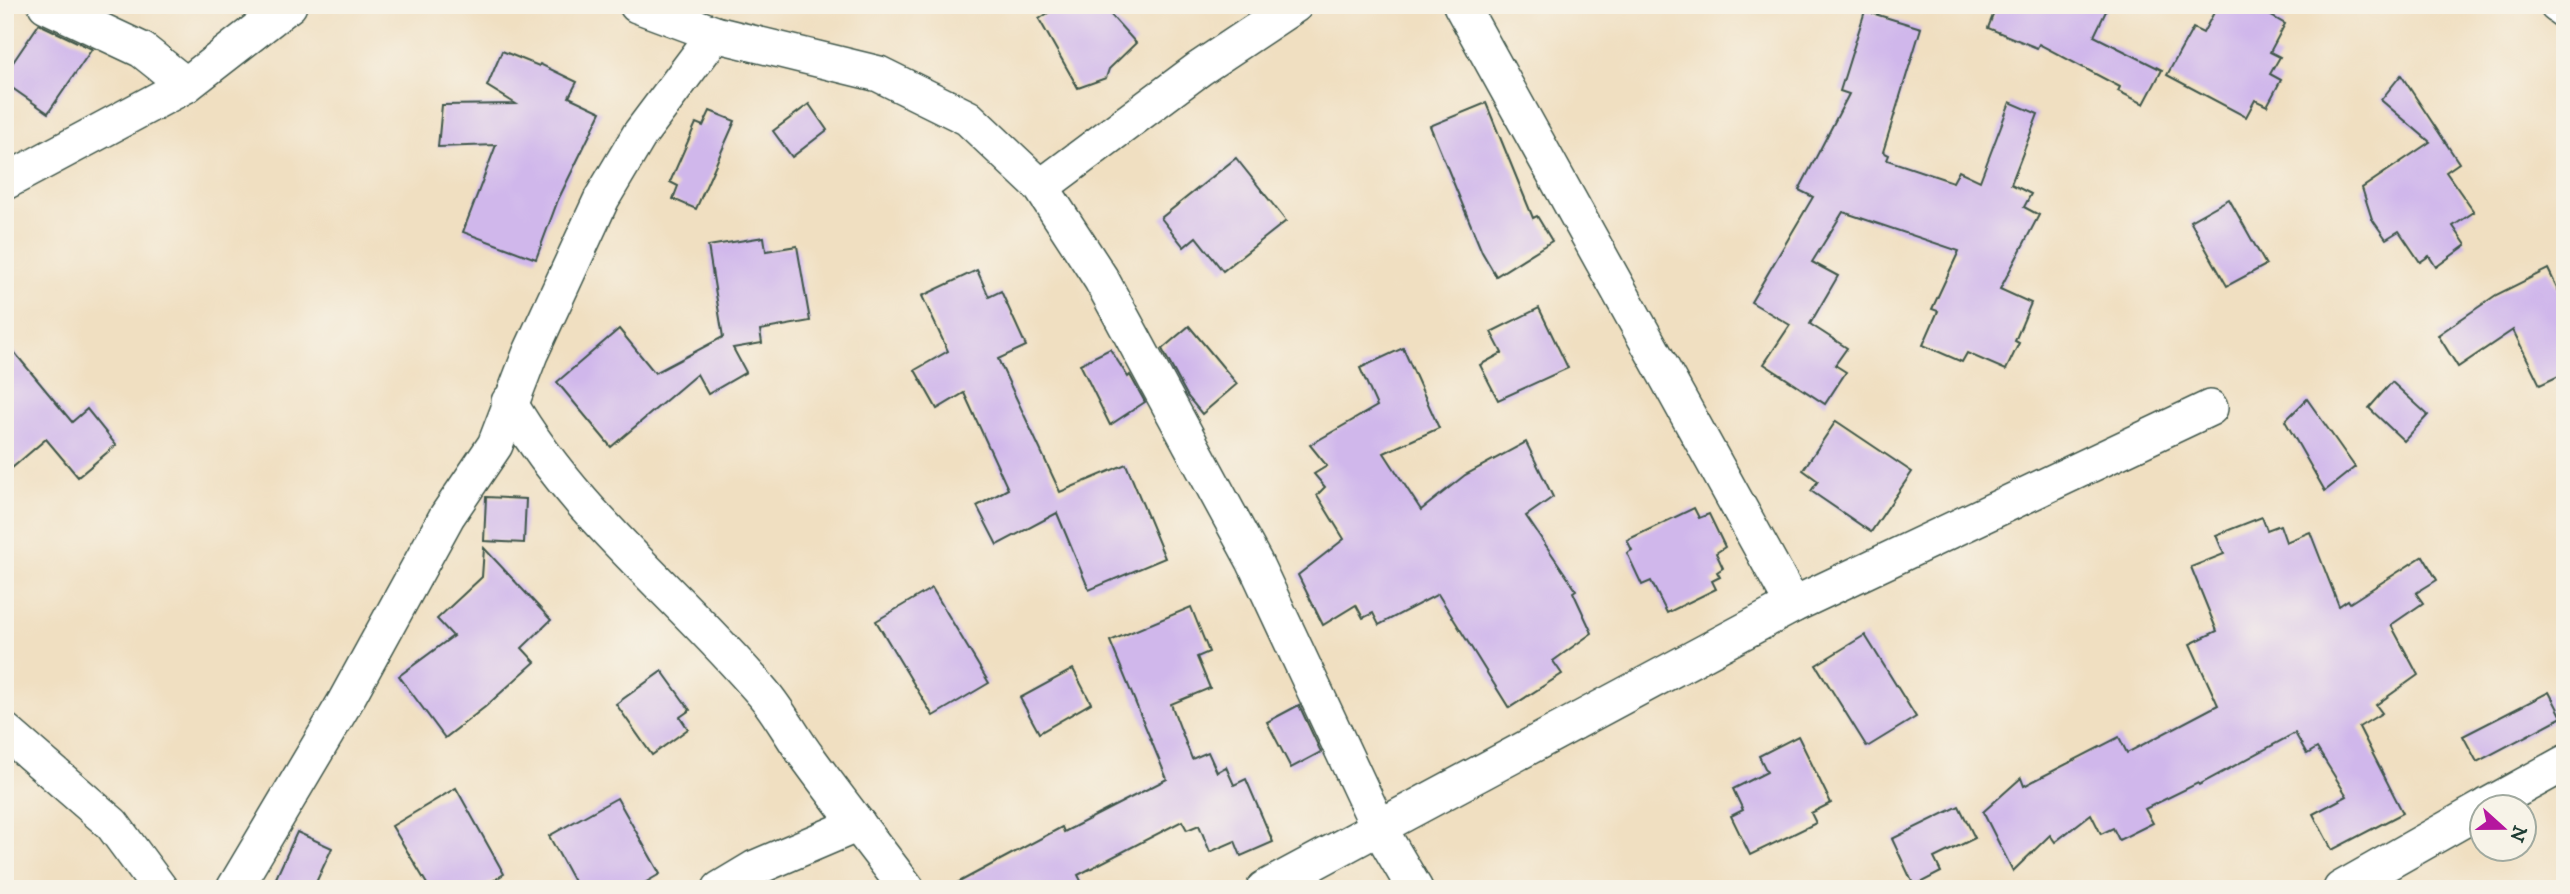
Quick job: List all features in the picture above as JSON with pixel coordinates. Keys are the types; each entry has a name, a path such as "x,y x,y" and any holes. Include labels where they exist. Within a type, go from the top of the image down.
{"street":[{"path":"46,5 142,50 186,85"},
{"path":"6,180 186,85 289,5"},
{"path":"637,5 715,34 879,74 968,118 1041,187 1101,279 1254,561 1378,826 1415,889"},
{"path":"1041,187 1199,69 1295,5"},
{"path":"1461,5 1793,605"},
{"path":"2557,5 2565,11"},
{"path":"234,889 345,702 447,516 495,445 509,402 602,198 640,134 715,34"},
{"path":"509,402 534,445 562,482 622,548 688,611 764,694 907,889"},
{"path":"1264,889 1793,605 2210,408"},
{"path":"5,731 112,824 160,889"},
{"path":"2514,792 2565,763"},
{"path":"2341,889 2468,817"},
{"path":"720,889 755,869 858,824"}],"building":[{"path":"1060,5 1102,5 1136,43 1109,69 1106,78 1078,88 1039,19"},
{"path":"1997,5 2109,5 2094,36 2162,70 2144,104 2118,91 2120,87 2039,44 2037,48 1988,28"},
{"path":"2218,5 2252,5 2285,24 2270,52 2280,57 2270,74 2281,80 2267,106 2255,100 2246,117 2167,75 2193,28 2203,33"},
{"path":"1865,11 1921,28 1883,152 1889,155 1887,160 1953,182 1959,171 1980,181 2010,102 2038,114 2011,184 2031,194 2024,207 2039,215 2000,289 2031,303 2015,341 2019,343 2006,370 1967,353 1962,362 1923,345 1938,311 1932,309 1959,251 1843,212 1812,262 1838,276 1810,324 1847,348 1835,365 1846,372 1825,404 1764,364 1790,325 1751,302 1813,197 1799,190 1849,94 1840,91"},
{"path":"39,24 92,49 48,113 5,83 5,74"},
{"path":"502,51 539,66 540,64 577,82 569,97 601,112 558,200 536,259 463,232 496,145 438,147 442,105 516,104 487,86"},
{"path":"2401,75 2459,163 2446,172 2474,212 2453,226 2466,245 2436,267 2429,256 2420,262 2399,231 2386,239 2372,219 2362,188 2430,142 2381,100"},
{"path":"1486,103 1533,218 1537,216 1552,241 1496,276 1482,252 1430,126"},
{"path":"809,104 827,130 792,157 773,131"},
{"path":"710,111 735,121 696,209 673,199 678,186 670,182 696,123 703,126"},
{"path":"1236,158 1286,221 1223,271 1196,237 1184,247 1161,218"},
{"path":"2229,199 2266,265 2227,286 2190,221"},
{"path":"764,237 766,251 797,246 810,321 760,330 762,343 733,348 746,372 708,394 697,374 611,447 557,382 619,329 655,373 723,337 708,246"},
{"path":"2548,269 2565,304 2565,373 2540,385 2513,330 2458,367 2438,335 2496,295"},
{"path":"977,270 989,297 1001,291 1026,346 998,359 1060,492 1126,464 1165,558 1089,590 1057,513 997,545 977,506 1008,489 964,393 937,409 915,370 948,351 922,296"},
{"path":"1539,308 1568,368 1498,400 1480,365 1502,353 1491,332"},
{"path":"1189,326 1237,384 1202,414 1188,397 1162,349"},
{"path":"5,341 72,422 87,409 116,445 78,477 46,439 5,474"},
{"path":"1403,348 1439,428 1384,453 1421,510 1465,475 1526,442 1553,497 1526,516 1576,590 1573,592 1592,633 1553,661 1562,674 1509,708 1438,594 1379,625 1373,613 1363,618 1356,605 1323,625 1298,575 1344,539 1317,495 1325,487 1314,474 1327,466 1310,445 1377,406 1360,368"},
{"path":"1110,349 1128,377 1130,375 1145,402 1110,425 1080,364"},
{"path":"2392,382 2428,415 2404,441 2369,408"},
{"path":"2307,399 2355,467 2325,491 2285,421"},
{"path":"1836,421 1912,472 1871,532 1811,491 1818,481 1803,470"},
{"path":"486,497 526,499 524,543 484,541"},
{"path":"1694,508 1699,518 1709,514 1725,547 1716,553 1723,568 1717,572 1720,577 1712,581 1716,589 1667,613 1651,581 1642,585 1627,553 1632,550 1627,540"},
{"path":"2262,517 2267,530 2280,525 2286,542 2310,532 2339,606 2348,600 2350,603 2423,556 2437,580 2416,593 2423,603 2391,625 2418,675 2376,705 2382,713 2359,727 2403,813 2332,850 2313,814 2347,796 2317,748 2307,754 2295,733 2199,785 2198,783 2145,809 2153,823 2119,840 2113,828 2101,834 2091,814 2055,842 2050,835 2013,871 1983,812 2021,778 2024,786 2119,737 2127,753 2218,705 2190,644 2217,631 2191,567 2224,554 2216,535"},
{"path":"484,548 551,620 522,648 535,662 485,707 445,738 399,676 453,636 437,619 482,577"},
{"path":"932,588 989,683 933,716 876,621"},
{"path":"1191,607 1209,652 1197,657 1210,688 1171,704 1192,759 1208,752 1217,772 1226,767 1234,785 1246,779 1273,842 1241,856 1235,841 1210,852 1199,825 1187,830 1182,821 1078,875 1085,889 946,889 1062,827 1064,832 1167,779 1110,641"},
{"path":"1865,635 1916,717 1867,747 1816,665"},
{"path":"1073,669 1091,703 1039,733 1020,698"},
{"path":"662,671 690,710 680,717 688,729 652,755 616,704"},
{"path":"2549,692 2562,717 2477,762 2463,736"},
{"path":"1299,705 1321,752 1291,768 1267,722"},
{"path":"1798,736 1831,803 1811,813 1816,823 1750,855 1731,816 1743,810 1733,789 1767,772 1759,756"},
{"path":"456,788 504,874 480,889 430,889 392,826"},
{"path":"617,798 660,874 634,889 578,889 549,836"},
{"path":"1959,806 1975,838 1934,858 1941,872 1914,886 1892,839"},
{"path":"297,832 332,848 313,889 271,889"}]}
